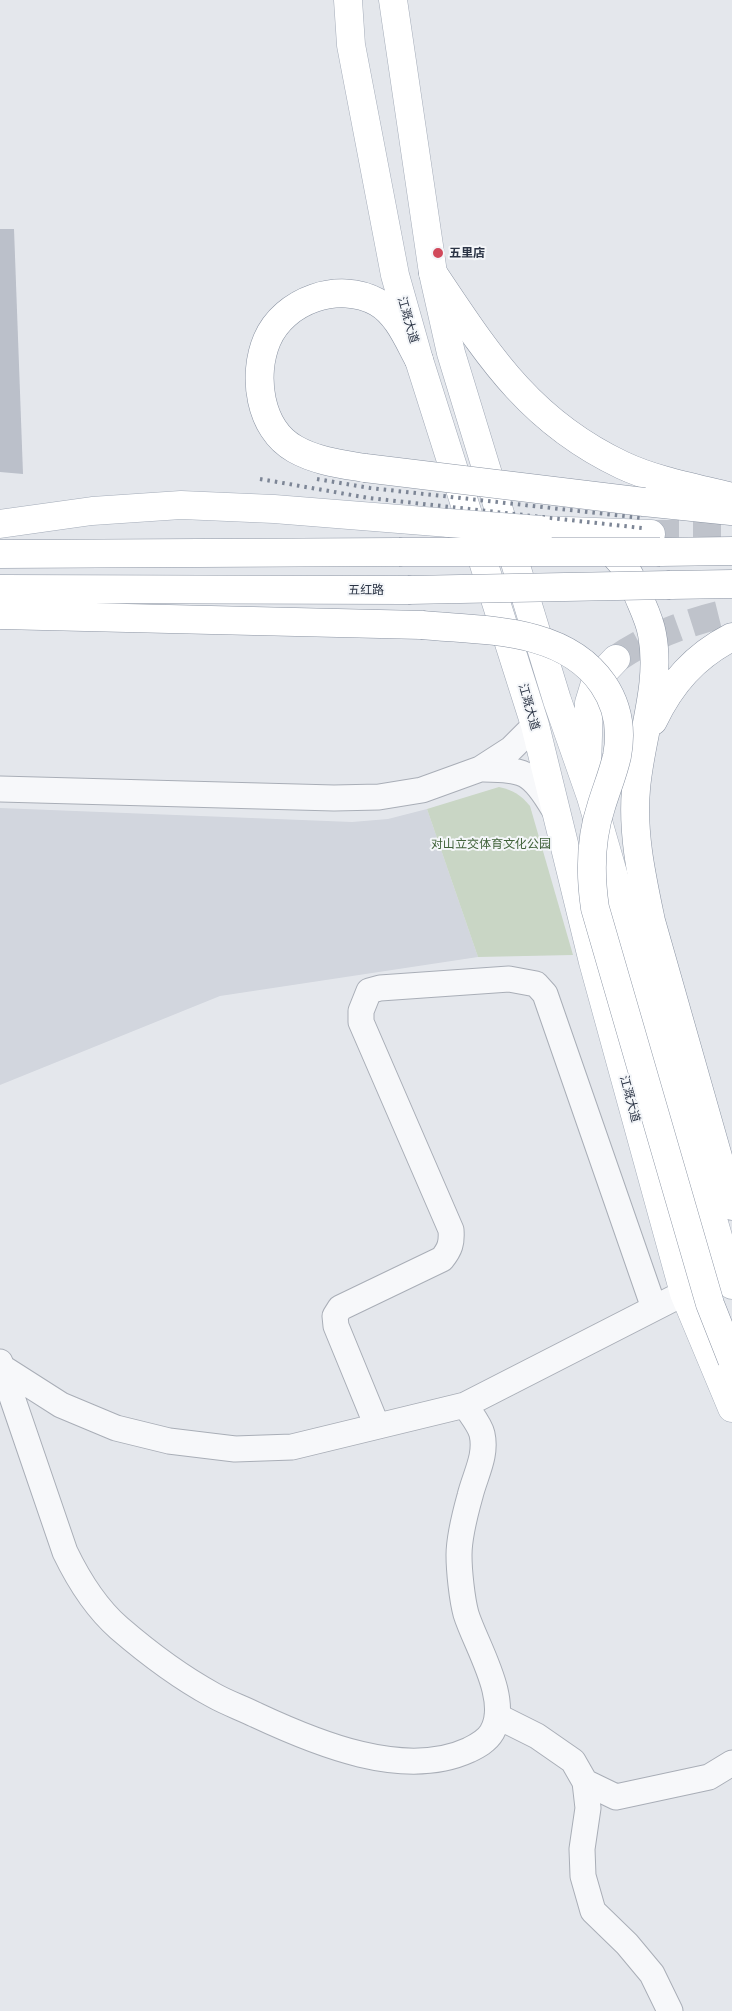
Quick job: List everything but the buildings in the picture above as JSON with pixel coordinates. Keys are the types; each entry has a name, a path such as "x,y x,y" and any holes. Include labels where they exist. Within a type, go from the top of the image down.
{"main road":[{"name":"江溉大道","path":"348,0 351,45 395,275 535,725 593,962 684,1293 732,1408"},
{"path":"393,0 433,273 451,353 557,700 587,786 732,1285"},
{"path":"433,273 488,355 529,403 570,435 623,466 678,484 732,497"},
{"path":"420,360 394,316 377,302 351,294 329,294 304,302 282,316 267,340 260,370 262,401 270,426 294,449 325,461 364,468 732,512"},
{"path":"0,524 92,511 181,505 274,509 573,532 732,551"},
{"path":"573,532 597,540 620,559 634,584 652,633 654,677 640,758 635,812 643,884 651,921 732,1206"},
{"path":"0,554 399,552 655,543"},
{"name":"五红路","path":"0,589 408,590 732,584"},
{"path":"0,615 422,625 529,637 554,645 577,656 594,672 608,691 616,708 620,728 617,755 600,808 591,865 595,908 710,1304 732,1360"},
{"path":"640,758 651,723 673,684 691,664 715,646 732,637"},
{"path":"587,786 589,703 596,680 616,659"}],"street":[{"path":"0,789 334,798 379,797 422,790 480,769 511,749 535,725"},
{"path":"480,769 510,770 527,774 540,786 558,818"},
{"path":"377,1426 336,1326 335,1316 340,1308 442,1259 449,1250 452,1230 361,1022 361,1011 369,990 509,979 536,984 545,994 654,1308"},
{"path":"1,1365 61,1405 116,1428 169,1441 235,1449 292,1447 464,1405 684,1293"},
{"path":"1,1365 65,1552 77,1577 94,1602 145,1649 213,1695 318,1742 373,1757 420,1762 453,1758 478,1746 492,1733 497,1716 493,1682 466,1613 459,1554 470,1495 482,1458 482,1433 464,1405"},
{"path":"497,1716 537,1736 573,1761 584,1782 588,1808 582,1849 583,1876 594,1911 627,1944 652,1974 670,2011"},
{"path":"584,1782 616,1797 709,1777 732,1763"}],"shaded area":[{"path":"0,808 352,822 388,819 427,809 478,957 220,996 0,1085"}],"green space":[{"name":"对山立交体育文化公园","path":"499,787 516,794 530,806 573,955 478,957 427,809"}],"tunnel":[{"path":"651,534 732,534"},
{"path":"616,659 629,650 671,630 732,612"}],"railway":[{"path":"260,479 369,498 642,528"},
{"path":"317,479 370,488 642,518"}],"place":[{"name":"五里店","path":"438,253"}]}
